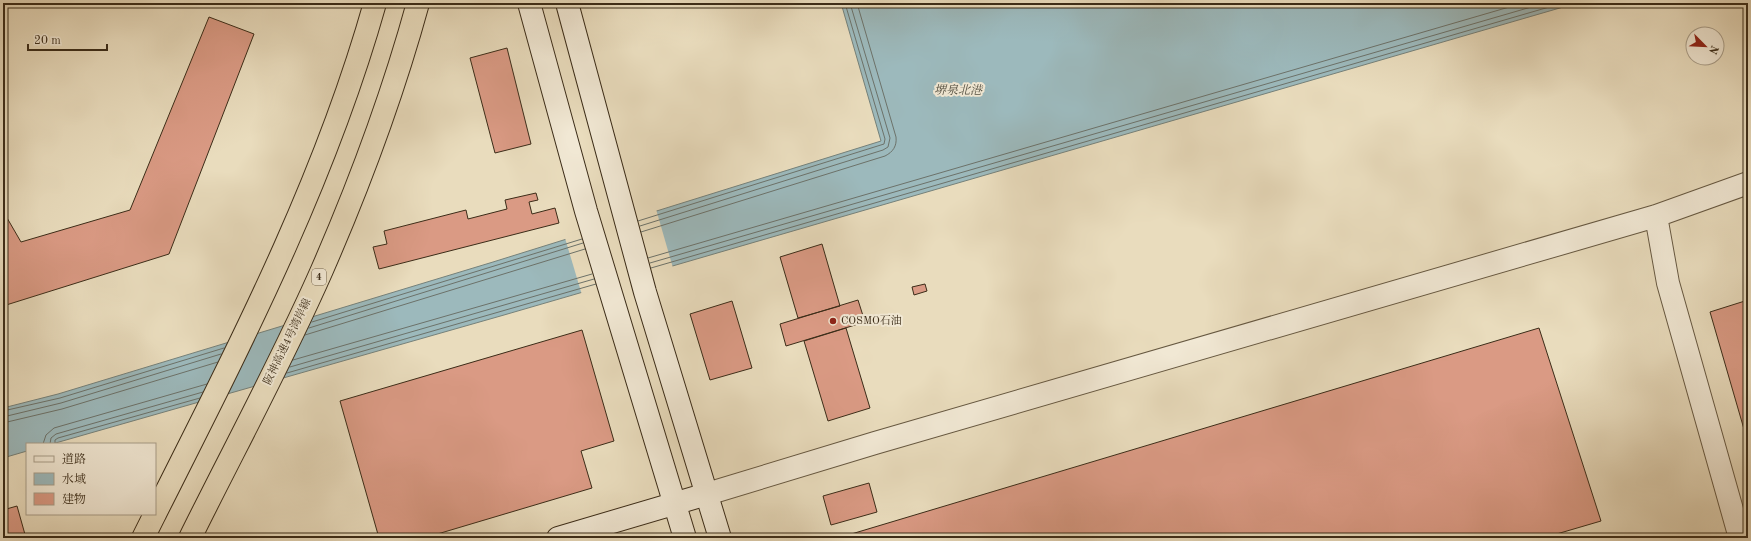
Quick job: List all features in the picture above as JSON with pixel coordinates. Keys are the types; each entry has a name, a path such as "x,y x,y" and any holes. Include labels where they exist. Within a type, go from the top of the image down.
{"highway":[{"path":"156,512 238,349 282,256 325,152 363,43 375,3"},
{"name":"阪神高速4号湾岸線","path":"190,538 322,270 365,166 404,54 418,3"},
{"path":"143,538 154,515"}],"street":[{"path":"529,3 586,211 685,538"},
{"path":"567,3 622,201 645,292 720,538"},
{"path":"558,538 675,504 882,440 1656,216 1748,183"},
{"path":"1656,216 1668,283 1740,538"}],"path":[{"path":"3,6 56,3"}],"water":[{"name":"堺泉北港","path":"841,3 1577,3 504,315 56,443 26,443 26,451 3,458 3,408 58,394 493,262 881,141"}],"pier":[{"path":"656,209 673,268 582,295 565,238"}],"building":[{"path":"209,17 254,34 169,254 3,306 3,211 21,242 130,210"},
{"path":"507,48 531,144 495,153 470,58"},
{"path":"536,193 538,200 529,202 532,214 555,208 559,223 379,269 373,247 387,244 384,231 466,210 468,219 507,209 505,200"},
{"path":"822,244 840,306 798,318 780,257"},
{"path":"925,284 927,291 914,295 912,287"},
{"path":"858,300 865,322 786,346 780,324"},
{"path":"1748,300 1748,443 1710,312"},
{"path":"732,301 752,368 710,380 690,314"},
{"path":"846,328 870,408 828,421 804,341"},
{"path":"1539,328 1601,521 1543,538 838,538"},
{"path":"582,330 614,441 581,451 592,488 424,538 379,538 340,401"},
{"path":"869,483 877,512 831,525 823,496"},
{"path":"17,506 26,538 3,538 3,510"}],"place":[{"name":"COSMO石油","path":"833,321"}]}
